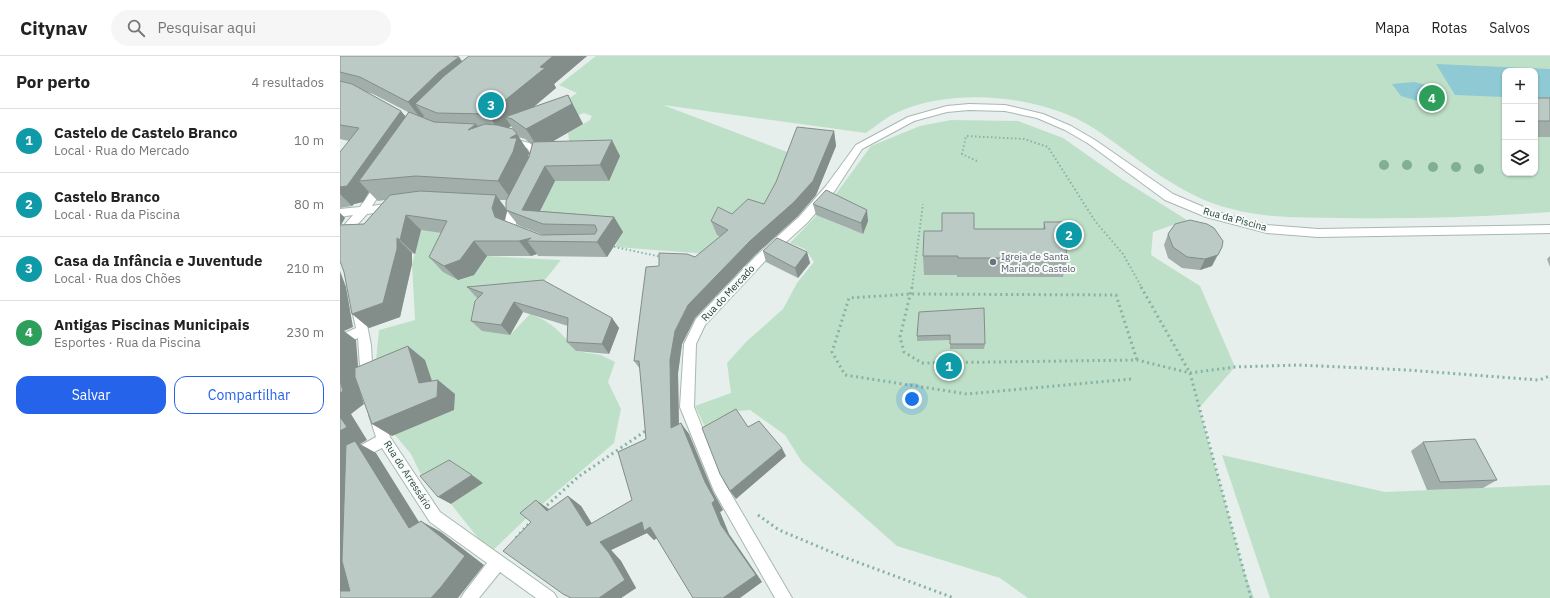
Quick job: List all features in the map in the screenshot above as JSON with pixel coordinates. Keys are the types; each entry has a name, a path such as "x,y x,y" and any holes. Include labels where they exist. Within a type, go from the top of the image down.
{"street":[{"name":"Rua da Piscina","path":"881,134 911,119 947,109 969,107 1005,108 1040,116 1068,128 1092,142 1169,197 1210,214 1267,229 1318,233 1550,228"},
{"name":"Rua do Mercado","path":"784,598 719,486 687,407 690,344 700,322 760,258 808,215 830,190 859,147 881,134"},
{"path":"497,140 512,140 530,146 537,155 533,172"},
{"path":"340,242 341,236 363,211 388,174"},
{"path":"523,193 516,206 510,223 511,228 531,236"},
{"path":"501,205 516,206"},
{"path":"340,214 402,206"},
{"path":"354,292 365,345 367,391"},
{"path":"340,341 362,330"},
{"name":"Rua do Arressário","path":"372,405 384,440 435,517 499,561 549,598"},
{"path":"359,469 359,453 384,440"},
{"path":"469,598 499,561"}],"path":[{"path":"977,161 962,154 966,136 1024,139 1048,147 1095,220 1122,254 1190,373 1251,598"},
{"path":"923,204 916,249 914,277 900,337 904,352 922,362 1138,360 1190,373 1235,367 1298,366 1407,370 1539,380 1550,376"},
{"path":"607,246 669,258"},
{"path":"1131,379 967,394 844,375 832,352 849,298 910,294 1116,295 1138,360"},
{"path":"538,514 578,477 642,432 649,430"},
{"path":"755,513 779,530 842,556 954,598"},
{"path":"499,561 519,534 533,519"}],"green space":[{"path":"596,56 1550,56 1550,212 1421,218 1369,218 1287,217 1246,212 1232,209 1195,196 1160,175 1095,129 1074,117 1050,108 997,98 970,97 944,99 919,105 892,115 866,133 663,105 795,155 735,256 615,247 622,232 539,214 570,147 568,133 590,120 592,116 584,113 542,128 538,120 577,93 559,85"},
{"path":"951,120 1018,121 1063,138 1123,180 1187,220 1153,232 1151,255 1200,286 1235,367 1199,408 1243,568 1254,598 1028,598 1000,578 897,546 802,462 785,435 750,410 736,411 705,427 695,406 731,393 727,363 747,341 783,309 797,283 814,262 805,249 790,243 817,215 852,230 830,202 871,146 920,126"},
{"path":"391,225 460,236 487,256 561,260 535,292 510,335 530,314 550,324 576,351 601,355 615,362 608,382 621,409 614,443 533,512 490,553 451,504 483,482 423,479 411,454 395,435 374,381 379,330 415,320 412,264 417,246"},
{"path":"1222,455 1385,492 1550,485 1550,598 1270,598"}],"water":[{"path":"1436,64 1527,68 1502,68 1502,97 1455,95"},
{"path":"1538,68 1550,69 1550,99 1538,99"},
{"path":"1414,82 1423,84 1433,91 1433,97 1431,99 1418,101 1401,96 1392,84"}],"building":[{"path":"340,56 459,57 438,73 408,102 360,77 340,72"},
{"path":"469,56 553,56 540,67 545,68 488,114 437,113 415,104 444,76"},
{"path":"340,81 352,84 401,111 347,186 340,187 340,152 359,128 340,125"},
{"path":"568,95 572,104 526,129 512,119 505,117"},
{"path":"1538,98 1550,98 1550,121 1538,121"},
{"path":"409,112 434,122 476,124 468,130 485,124 513,129 517,134 510,138 517,138 513,152 498,181 416,176 359,181"},
{"path":"797,127 834,131 813,181 794,202 750,241 688,305 675,331 670,360 671,428 681,423 705,482 715,500 712,503 721,525 756,575 723,598 693,598 650,527 644,531 642,522 600,542 609,553 625,580 599,598 571,598 563,594 503,551 531,522 520,513 536,500 547,511 568,496 587,526 632,500 618,452 646,439 639,361 634,361 646,267 659,266 659,253 687,254 695,257 728,230 711,221 718,207 732,214 748,199 764,204 776,182"},
{"path":"612,140 600,165 545,166 522,210 614,217 597,242 527,241 531,238 519,241 474,241 460,260 444,266 429,257 447,221 406,215 400,240 397,238 397,249 383,303 352,314 344,272 340,261 340,225 364,224 390,195 420,191 496,195 492,208 495,217 541,235 595,234 597,230 595,225 543,224 506,210 506,201 529,157 533,142"},
{"path":"826,190 867,210 861,223 813,204"},
{"path":"942,213 974,213 974,229 1045,229 1044,222 1063,222 1067,258 958,258 958,256 923,256 924,231 942,231"},
{"path":"1190,220 1207,224 1214,228 1223,241 1218,255 1205,259 1187,257 1173,247 1168,234 1175,224"},
{"path":"777,238 807,252 795,268 763,251"},
{"path":"543,280 612,318 602,344 567,342 568,318 514,302 501,325 471,321 475,301 483,293 467,287"},
{"path":"984,308 985,344 950,344 950,335 917,336 919,312"},
{"path":"408,346 419,383 438,380 437,397 372,424 355,377 355,368"},
{"path":"340,380 343,391 340,393"},
{"path":"736,409 748,427 759,421 782,448 730,491 720,474 702,428"},
{"path":"340,417 347,427 340,431"},
{"path":"1475,439 1497,480 1440,482 1423,442"},
{"path":"355,441 409,528 421,521 465,556 431,598 340,598 340,591 350,591 342,561 346,445"},
{"path":"449,460 472,475 438,497 420,476"}],"place":[{"name":"Antigas Piscinas Municipais","path":"1432,98"},
{"name":"Casa da Infância e Juventude","path":"491,105"},
{"name":"Castelo Branco","path":"1069,235"},
{"name":"Igreja de Santa Maria do Castelo","path":"993,262"},
{"name":"Castelo de Castelo Branco","path":"949,366"}]}
